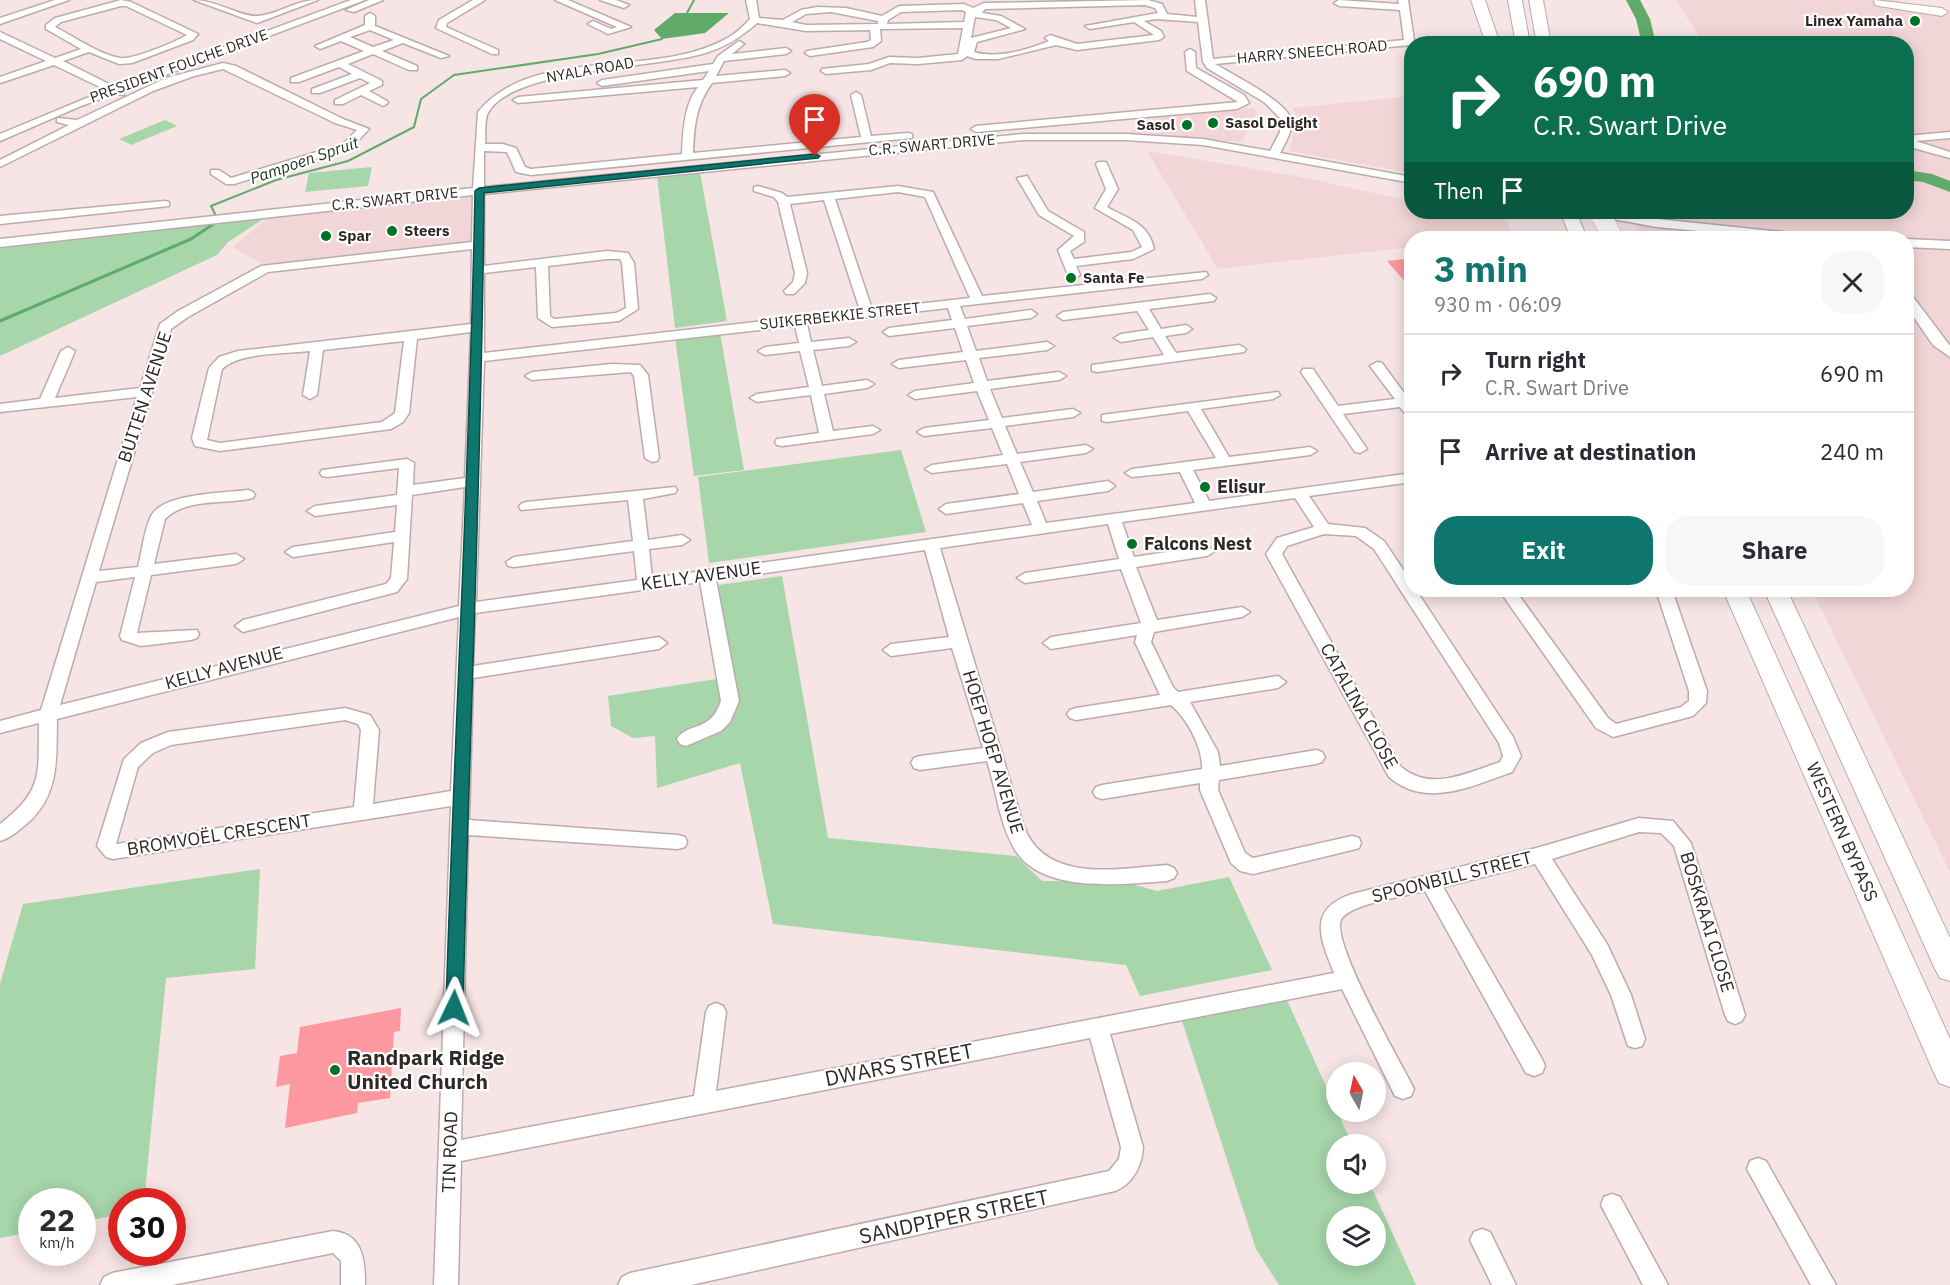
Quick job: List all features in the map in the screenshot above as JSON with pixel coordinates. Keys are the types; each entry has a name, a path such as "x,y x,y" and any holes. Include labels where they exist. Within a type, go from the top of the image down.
{"highway":[{"path":"1478,0 1490,36"},
{"path":"1490,0 1497,36"},
{"path":"1515,0 1517,22 1521,36"},
{"path":"1536,0 1543,36"},
{"name":"WESTERN BYPASS","path":"1737,597 1950,1073"},
{"path":"1778,597 1950,969"}],"main road":[{"path":"1908,0 1947,12"},
{"path":"1929,0 1947,12"},
{"path":"1879,2 1947,12"}],"street":[{"path":"0,21 64,0"},
{"path":"200,0 257,20 310,0"},
{"name":"PRESIDENT FOUCHE DRIVE","path":"0,138 358,4 378,0"},
{"path":"480,0 442,22 441,28 495,52"},
{"path":"560,0 627,27 611,32 593,24"},
{"path":"605,0 624,5"},
{"path":"751,0 755,20 806,28 880,24 968,25"},
{"path":"1200,0 1208,62 1218,73 1280,110 1286,124 1274,155"},
{"path":"1138,21 1158,33 1159,37 1077,47 1053,40 1025,53 981,56 969,53 973,40 1012,33 1020,29 998,18 977,15 978,8 984,6 1145,2 1156,4 1163,15"},
{"path":"0,80 89,49 113,60 132,60 190,38 194,34 139,8 121,3 107,5 50,25 50,29 89,49"},
{"path":"1339,3 1404,3"},
{"name":"HARRY SNEECH ROAD","path":"1404,3 1408,36"},
{"path":"358,4 370,15 370,27"},
{"path":"810,53 874,44 880,24 899,9 964,7 971,11 962,57 918,61 889,60 871,67 826,71"},
{"path":"785,23 793,13 801,11 853,10 880,24"},
{"path":"1090,26 1138,21 1163,15 1204,18"},
{"name":"NYALA ROAD","path":"479,193 479,148 485,107 496,97 514,87 560,75 712,49 742,34 755,20"},
{"path":"320,46 370,27 444,56"},
{"path":"0,35 119,92"},
{"path":"341,38 413,68"},
{"path":"295,80 402,40"},
{"path":"687,157 696,96 708,82 714,67 721,58 743,42"},
{"name":"HARRY SNEECH ROAD","path":"1208,62 1404,43"},
{"path":"835,48 842,69"},
{"path":"721,58 786,51"},
{"path":"969,130 1237,106 1244,103 1240,97 1194,72 1189,66 1190,52"},
{"path":"339,102 378,83 341,64"},
{"path":"0,164 121,102 169,82 223,66 232,68 339,121 364,129 356,140 347,146 230,182 215,172"},
{"path":"594,93 596,86 606,82 714,67"},
{"path":"518,100 785,73"},
{"path":"316,92 360,74"},
{"path":"35,130 119,92"},
{"path":"362,92 383,103"},
{"path":"856,95 867,140"},
{"path":"61,120 79,124"},
{"path":"479,148 503,147 512,150 518,168 526,172 924,134"},
{"name":"C.R. SWART DRIVE","path":"0,243 445,194 479,193 1001,139 1071,135 1184,141 1404,178"},
{"path":"1914,140 1950,135"},
{"path":"1914,144 1950,155"},
{"path":"1069,262 1133,255 1148,249 1147,243 1134,223 1101,208 1112,189 1102,164"},
{"path":"1023,178 1043,213 1080,235 1080,239 1064,250 1077,281"},
{"path":"758,189 778,195 784,201 801,273 799,283 790,291"},
{"path":"784,201 898,189 929,194 978,301"},
{"name":"TIN ROAD","path":"446,1285 460,797 478,327 479,193"},
{"path":"829,196 867,313"},
{"path":"0,220 165,204"},
{"path":"1633,219 1734,231"},
{"path":"1914,243 1950,245"},
{"name":"BUITEN AVENUE","path":"0,834 33,808 43,794 49,765 48,715 165,327 183,314 260,270 479,245"},
{"path":"479,270 542,262 607,255 624,256 628,263 632,309 619,317 552,323 544,318 543,312 542,262"},
{"name":"SUIKERBEKKIE STREET","path":"477,358 978,301 1077,281 1103,286 1202,275"},
{"path":"1103,286 1114,310"},
{"path":"1063,316 1210,298"},
{"path":"953,304 982,387 1041,529"},
{"path":"1141,307 1172,358"},
{"path":"1914,308 1938,342 1950,353"},
{"path":"889,332 1031,314"},
{"path":"800,321 827,436"},
{"path":"411,336 402,412 393,423 386,426 220,447 200,443 199,438 219,363 237,355 478,327"},
{"path":"1121,338 1186,330"},
{"path":"765,351 849,342"},
{"path":"610,343 612,368"},
{"path":"310,395 317,346"},
{"path":"899,364 1047,346"},
{"path":"1097,368 1239,349"},
{"path":"46,402 68,351"},
{"path":"532,376 629,366 635,368 640,375 652,458"},
{"path":"1377,366 1404,399"},
{"path":"1308,372 1360,449"},
{"path":"915,395 1059,376"},
{"path":"758,398 867,384"},
{"path":"0,408 144,392"},
{"path":"1107,418 1273,395"},
{"path":"1335,411 1404,405"},
{"path":"1192,406 1224,460"},
{"path":"924,432 1073,413"},
{"path":"782,442 873,430"},
{"path":"932,469 1086,449"},
{"path":"1132,473 1310,451"},
{"path":"243,626 391,588 399,579 407,463 327,473"},
{"path":"1184,466 1204,506"},
{"name":"KELLY AVENUE","path":"0,727 297,650 468,609 1298,491 1404,478"},
{"path":"315,511 473,481"},
{"path":"946,509 1108,486"},
{"path":"526,507 670,490"},
{"path":"1298,491 1323,529"},
{"path":"191,633 141,640 130,638 128,633 143,572 162,512 180,504 248,495"},
{"path":"635,495 645,585"},
{"path":"1113,519 1129,571 1148,615 1148,628 1143,642 1166,691 1187,710 1209,752 1211,775 1209,790 1233,848 1247,866 1281,861 1352,843"},
{"name":"CATALINA CLOSE","path":"1404,583 1379,545 1360,531 1323,529 1282,542 1275,549 1274,554 1395,772 1412,786 1434,788 1506,767 1512,756 1507,742 1413,597"},
{"path":"293,552 402,537"},
{"path":"513,562 682,540"},
{"name":"HOEP HOEP AVENUE","path":"932,544 993,753 1020,838 1032,859 1049,868 1078,874 1167,873"},
{"path":"1025,578 1208,551"},
{"path":"89,578 236,559"},
{"path":"686,739 715,727 723,721 730,701 707,575"},
{"path":"1512,597 1602,723 1613,730 1687,712 1697,703 1698,691 1666,597"},
{"path":"1051,643 1242,612"},
{"path":"891,650 959,641"},
{"path":"465,673 658,643"},
{"path":"1076,714 1278,682"},
{"name":"BROMVOËL CRESCENT","path":"363,812 370,730 364,719 345,714 168,740 147,748 130,764 106,846 114,852 460,797"},
{"path":"920,764 993,753"},
{"path":"1102,792 1316,757"},
{"name":"SPOONBILL STREET","path":"1404,1089 1347,979 1330,933 1333,914 1340,907 1352,902 1540,855 1639,825"},
{"name":"BOSKRAAI CLOSE","path":"1639,825 1666,826 1682,843 1735,1015"},
{"path":"460,827 678,842"},
{"path":"1540,855 1600,950 1621,995 1635,1039"},
{"path":"1431,884 1534,1066"},
{"name":"DWARS STREET","path":"450,1153 1347,979"},
{"path":"704,1102 716,1012"},
{"name":"SANDPIPER STREET","path":"630,1285 723,1267 1115,1180 1126,1172 1132,1160 1132,1147 1097,1026"},
{"path":"1758,1169 1824,1285"},
{"path":"1612,1204 1656,1285"},
{"path":"1482,1240 1504,1285"},
{"path":"112,1285 333,1242 341,1243 353,1257 353,1285"}],"shaded area":[{"path":"1676,0 1898,0 1911,5 1950,10 1950,872 1815,597 1914,597 1914,231 1638,231 1632,219 1914,219 1914,36 1698,36"},
{"path":"675,13 729,13 705,33 662,39 654,30"},
{"path":"1404,97 1404,172 1289,151 1298,117 1292,108"},
{"path":"1253,108 1257,113 1242,142 1126,134 1156,117"},
{"path":"165,120 177,126 131,145 119,139"},
{"path":"1147,151 1296,176 1404,199 1404,219 1507,219 1510,231 1404,231 1404,248 1218,269"},
{"path":"372,167 368,186 305,192 309,173"},
{"path":"700,172 727,321 675,328 657,176"},
{"path":"474,195 475,242 266,266 233,247 267,218"},
{"path":"265,218 228,242 217,255 0,356 0,247"},
{"path":"720,333 744,470 694,476 675,338"},
{"path":"901,450 926,532 709,563 698,477"},
{"path":"782,576 828,838 1016,856 1042,881 1121,881 1157,891 1229,877 1272,970 1140,996 1126,965 773,924 740,763 657,788 655,736 633,738 611,726 608,696 723,678 705,587"},
{"path":"260,869 255,969 166,978 145,1188 108,1188 108,1217 96,1219 96,1188 18,1188 18,1235 0,1238 0,984 23,904"},
{"path":"1287,1000 1326,1086 1326,1122 1342,1122 1347,1134 1326,1134 1326,1194 1375,1194 1380,1206 1326,1206 1326,1266 1386,1266 1386,1219 1416,1285 1279,1285 1256,1249 1182,1021"}],"building":[{"path":"1404,259 1404,281 1387,261"},
{"name":"Randpark Ridge United Church","path":"401,1008 400,1031 394,1032 390,1098 358,1103 357,1113 285,1128 290,1084 276,1087 280,1056 297,1053 300,1027"}],"waterway":[{"name":"Pampoen Spruit","path":"687,13 694,0"},
{"path":"1633,0 1643,19 1647,36"},
{"name":"Pampoen Spruit","path":"217,218 211,206 276,180 348,161 414,127 421,99 454,75 598,54 662,39"},
{"path":"1914,176 1926,177 1950,187"},
{"name":"Pampoen Spruit","path":"0,321 191,239 218,221 216,217"}],"place":[{"name":"Linex Yamaha","path":"1915,21"},
{"name":"Sasol Delight","path":"1213,123"},
{"name":"Sasol","path":"1187,125"},
{"name":"Steers","path":"392,231"},
{"name":"Spar","path":"326,236"},
{"name":"Santa Fe","path":"1071,278"},
{"name":"Elisur","path":"1205,487"},
{"name":"Falcons Nest","path":"1132,544"},
{"name":"Randpark Ridge United Church","path":"335,1070"}],"route":[{"path":"454,1008 477,358 479,191 815,156"}]}
